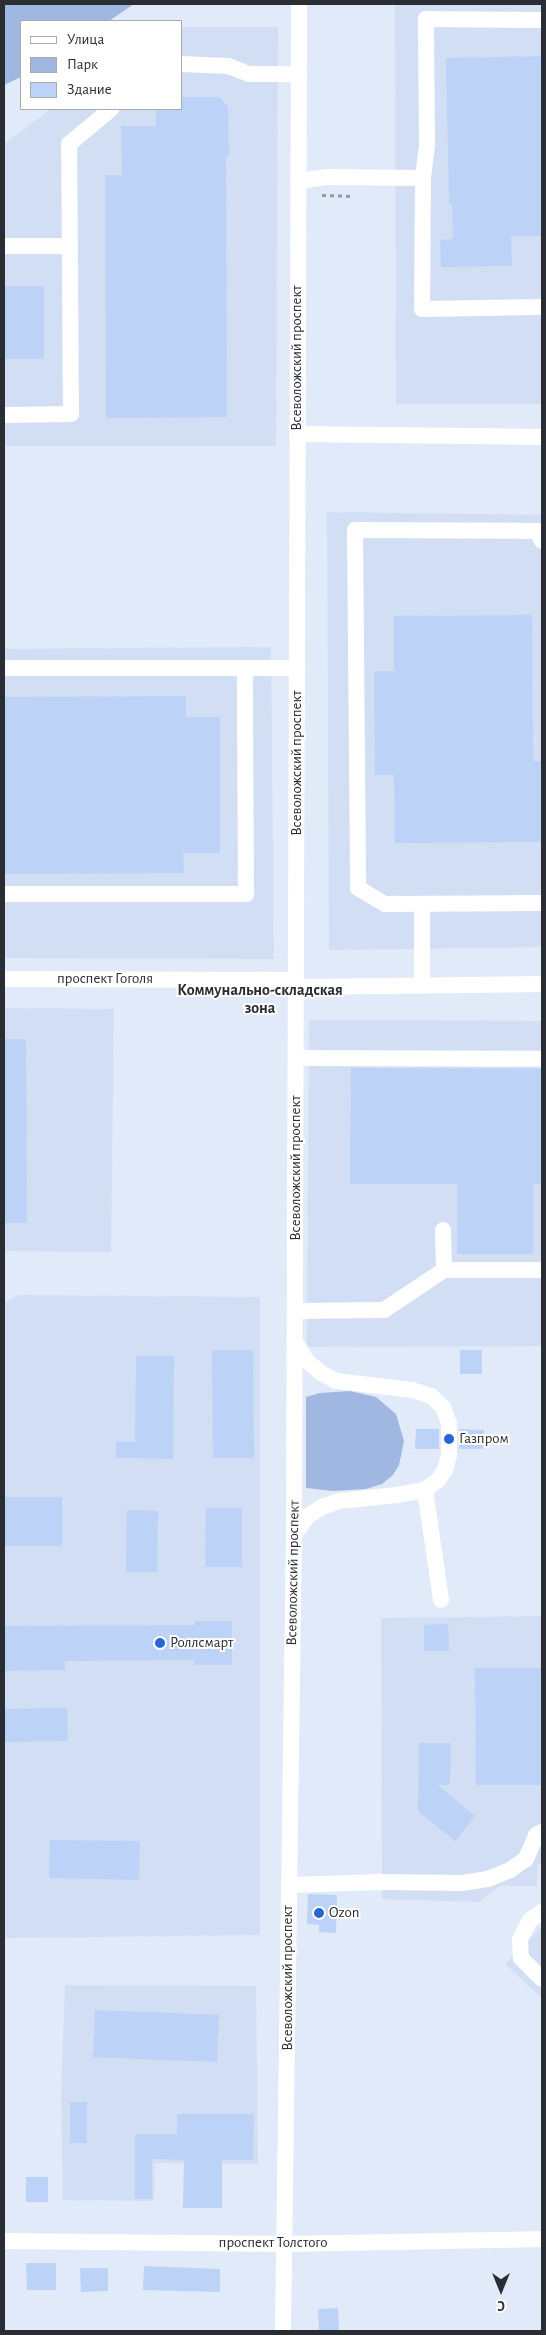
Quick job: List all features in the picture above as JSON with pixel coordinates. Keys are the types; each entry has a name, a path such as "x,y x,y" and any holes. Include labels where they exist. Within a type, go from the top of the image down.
{"street":[{"name":"Всеволожский проспект","path":"283,2331 286,2244 294,1535 297,1058 296,434 299,4"},
{"path":"542,20 426,19 427,145 423,178 422,309 542,307"},
{"path":"182,64 228,66 249,74 298,74"},
{"path":"4,415 71,414 69,144 110,110"},
{"path":"298,181 328,177 423,178"},
{"path":"4,246 70,246"},
{"path":"296,434 542,436"},
{"path":"542,541 537,531 355,530 358,888 385,904 542,903"},
{"path":"4,668 297,668"},
{"path":"4,894 246,894 245,668"},
{"path":"422,904 422,985"},
{"name":"проспект Гоголя","path":"4,979 297,984 542,984"},
{"path":"297,1058 542,1058"},
{"path":"443,1230 444,1270"},
{"path":"295,1311 384,1310 444,1270 542,1270"},
{"path":"294,1535 308,1516 330,1504 425,1490 438,1480 445,1470 449,1455 449,1423 443,1407 431,1396 412,1390 336,1381 321,1372 308,1360 295,1342"},
{"path":"425,1490 441,1600"},
{"path":"289,1885 382,1882 462,1883 488,1879 510,1870 526,1859 536,1835 542,1832"},
{"path":"542,1912 530,1920 520,1940 521,1958 542,1979"},
{"name":"проспект Толстого","path":"4,2241 286,2244 542,2239"}],"path":[{"path":"314,195 354,196"}],"shaded area":[{"path":"395,4 542,4 542,404 396,404"},
{"path":"182,27 278,27 276,446 4,446 4,144 50,110 182,110"},
{"path":"327,512 542,515 542,947 329,950"},
{"path":"271,647 274,959 4,958 4,649"},
{"path":"4,1008 114,1009 111,1252 4,1251"},
{"path":"309,1020 542,1021 542,1346 307,1347"},
{"path":"18,1295 260,1297 260,1935 4,1938 4,1303"},
{"path":"542,1616 542,1863 538,1866 537,1886 499,1886 479,1902 382,1899 381,1618"},
{"path":"542,1926 542,1998 505,1964"},
{"path":"65,1985 256,1986 258,2164 155,2163 154,2201 63,2200 61,2097"}],"green space":[{"path":"4,4 134,4 110,20 20,20 20,77 4,85"},
{"path":"350,1391 376,1397 396,1414 404,1441 399,1465 393,1475 382,1484 366,1489 333,1491 306,1488 306,1397 320,1393"}],"building":[{"path":"542,56 542,236 511,236 512,266 441,267 440,240 453,239 452,204 449,204 446,58"},
{"path":"182,97 220,97 228,107 229,156 226,156 227,417 106,418 105,175 122,175 121,126 156,126 156,110 182,110"},
{"path":"4,286 44,286 44,359 4,359"},
{"path":"532,615 533,761 542,761 542,842 395,843 394,775 375,775 374,671 394,671 394,616"},
{"path":"186,696 186,717 220,717 220,853 183,853 184,873 4,874 4,697"},
{"path":"4,1039 26,1039 27,1223 4,1223"},
{"path":"351,1068 542,1069 542,1184 533,1184 533,1254 457,1254 457,1184 350,1184"},
{"path":"212,1350 253,1350 254,1458 213,1458"},
{"path":"460,1350 482,1350 482,1374 460,1374"},
{"path":"136,1356 174,1356 173,1459 116,1458 116,1442 135,1442"},
{"path":"416,1429 439,1429 439,1449 415,1449"},
{"path":"459,1429 484,1430 483,1449 459,1449"},
{"path":"4,1497 62,1497 62,1546 4,1546"},
{"path":"206,1508 242,1508 242,1567 205,1567"},
{"path":"127,1510 158,1511 157,1572 126,1572"},
{"name":"Роллсмарт","path":"195,1621 232,1621 232,1665 194,1665 194,1660 65,1661 65,1670 4,1671 4,1626 195,1625"},
{"path":"448,1624 449,1651 424,1651 424,1625"},
{"path":"475,1668 542,1668 542,1785 476,1785"},
{"path":"67,1708 68,1741 4,1742 4,1709"},
{"path":"419,1743 451,1743 450,1785 438,1785 475,1816 455,1841 418,1811"},
{"path":"50,1840 140,1841 139,1880 49,1878"},
{"path":"308,1894 337,1895 336,1933 319,1932 319,1925 307,1924"},
{"path":"95,2010 219,2015 217,2062 93,2057"},
{"path":"70,2102 87,2102 87,2143 70,2143"},
{"path":"177,2114 254,2114 253,2160 222,2160 222,2208 183,2208 184,2160 152,2159 152,2199 135,2199 135,2134 177,2134"},
{"path":"26,2177 48,2177 48,2202 26,2202"},
{"path":"26,2263 56,2263 56,2290 27,2290"},
{"path":"144,2266 220,2269 220,2292 143,2290"},
{"path":"80,2268 108,2268 108,2291 81,2292"},
{"path":"338,2308 339,2331 319,2331 318,2309"}],"place":[{"name":"Газпром","path":"449,1439"},
{"name":"Роллсмарт","path":"160,1643"},
{"name":"Ozon","path":"319,1913"}],"district":[{"name":"Коммунально-складская зона","path":"260,999"}]}
